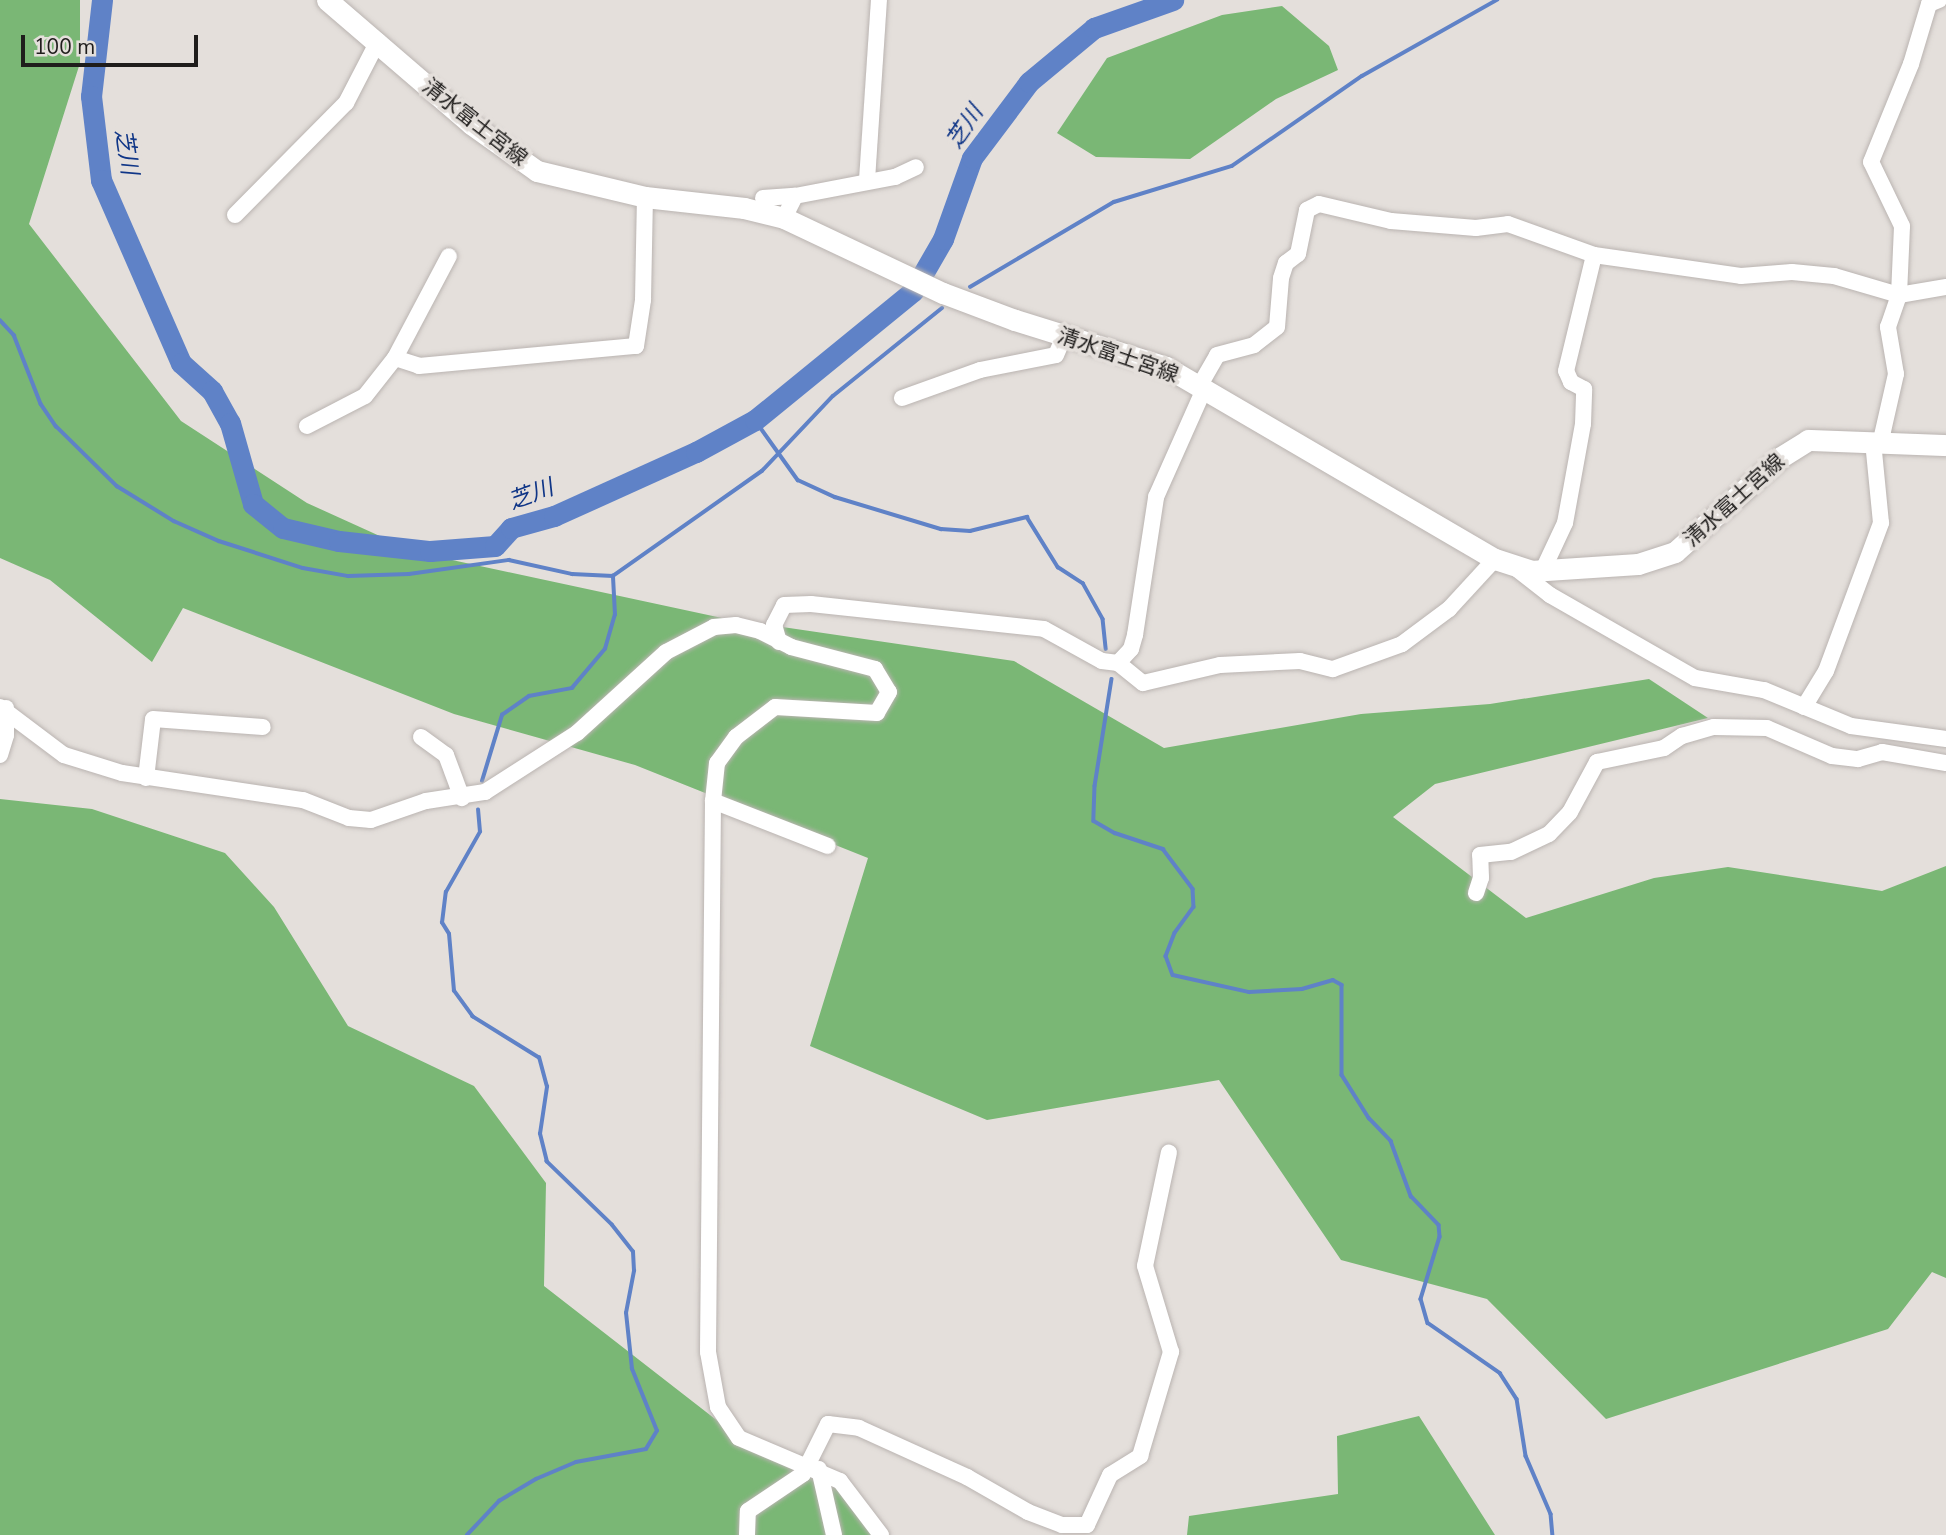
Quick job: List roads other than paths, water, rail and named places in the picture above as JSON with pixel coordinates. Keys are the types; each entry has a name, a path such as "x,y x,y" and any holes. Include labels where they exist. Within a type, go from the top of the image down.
{"main road":[{"name":"清水富士宮線","path":"327,0 378,41 471,124 537,171 645,197 744,208 784,218 838,241 943,293 1064,336 1166,367 1504,562 1542,572 1652,561 1685,546 1795,446 1823,438 1946,445"}],"street":[{"path":"867,180 878,0"},
{"path":"1804,707 1826,671 1881,523 1877,441 1896,374 1889,317 1899,295 1902,226 1871,162 1911,64 1929,4 1939,0"},
{"path":"235,215 346,103 378,41"},
{"path":"763,198 795,196 867,180 895,177 916,167"},
{"path":"784,218 795,196"},
{"path":"395,358 419,366 636,346 643,300 645,197"},
{"path":"1118,663 1131,649 1135,635 1156,497 1202,386 1217,355 1254,345 1276,327 1281,278 1286,263 1298,254 1307,210 1319,204 1391,221 1518,226 1594,255 1741,276 1791,272 1834,276 1899,295 1946,287"},
{"path":"1542,572 1565,523 1583,424 1584,389 1571,382 1566,371 1594,255"},
{"path":"307,426 365,396 395,358 449,256"},
{"path":"902,398 980,370 1056,355 1064,336"},
{"path":"779,642 774,625 783,605 811,604 918,618 1036,627 1102,662 1118,663 1143,683 1188,676 1220,665 1300,661 1333,668 1361,661 1402,644 1449,609 1504,562 1550,595 1695,678 1764,690 1852,726 1946,739"},
{"path":"3,707 64,755 146,778 303,800 349,818 371,820 426,801 462,799 485,792 577,733 666,652 714,627 736,625 779,642 875,669 889,692 884,706 877,713 791,705 759,716 721,755 713,801 709,1352 718,1407 739,1438 815,1467 854,1496 881,1535"},
{"path":"0,755 6,734 3,707"},
{"path":"146,778 153,719 263,727"},
{"path":"1476,893 1481,878 1480,855 1511,852 1549,834 1570,812 1597,762 1664,748 1682,736 1714,727 1767,728 1832,756 1858,759 1882,752 1946,764"},
{"path":"421,737 446,755 462,799"},
{"path":"713,801 828,846"},
{"path":"834,1535 815,1467 823,1427 842,1424 967,1477 1028,1512 1062,1525 1087,1525 1110,1475 1140,1456 1171,1352 1145,1266 1169,1152"},
{"path":"747,1535 748,1511 815,1467"}],"waterway":[{"name":"芝川","path":"102,0 91,96 101,180 181,363 212,391 230,423 253,504 283,528 339,541 430,551 495,546 511,528 554,516 696,452 755,420 913,291 943,239 972,158 1029,82 1094,28 1173,0"},
{"path":"970,287 1114,202 1232,166 1362,76 1497,0"},
{"path":"0,320 14,335 41,404 56,426 117,486 174,521 219,541 303,568 348,576 409,574 509,560 572,574 613,576 762,471 833,396 942,308"},
{"path":"755,420 798,480 835,497 941,529 970,531 1027,517 1058,567 1083,583 1103,619 1106,649"},
{"path":"482,781 502,715 529,696 572,688 605,649 615,615 613,576"},
{"path":"1112,679 1095,786 1094,821 1115,833 1163,849 1193,889 1194,907 1175,933 1166,956 1173,975 1249,992 1302,989 1333,980 1342,985 1342,1075 1369,1118 1391,1141 1411,1196 1439,1225 1440,1237 1421,1299 1428,1323 1500,1373 1517,1399 1526,1456 1551,1514 1553,1535"},
{"path":"467,1535 499,1501 536,1479 576,1462 646,1449 657,1431 632,1369 626,1313 634,1271 633,1252 612,1225 547,1162 540,1134 547,1087 539,1058 473,1017 454,991 449,934 442,923 446,892 480,832 478,810"}]}
